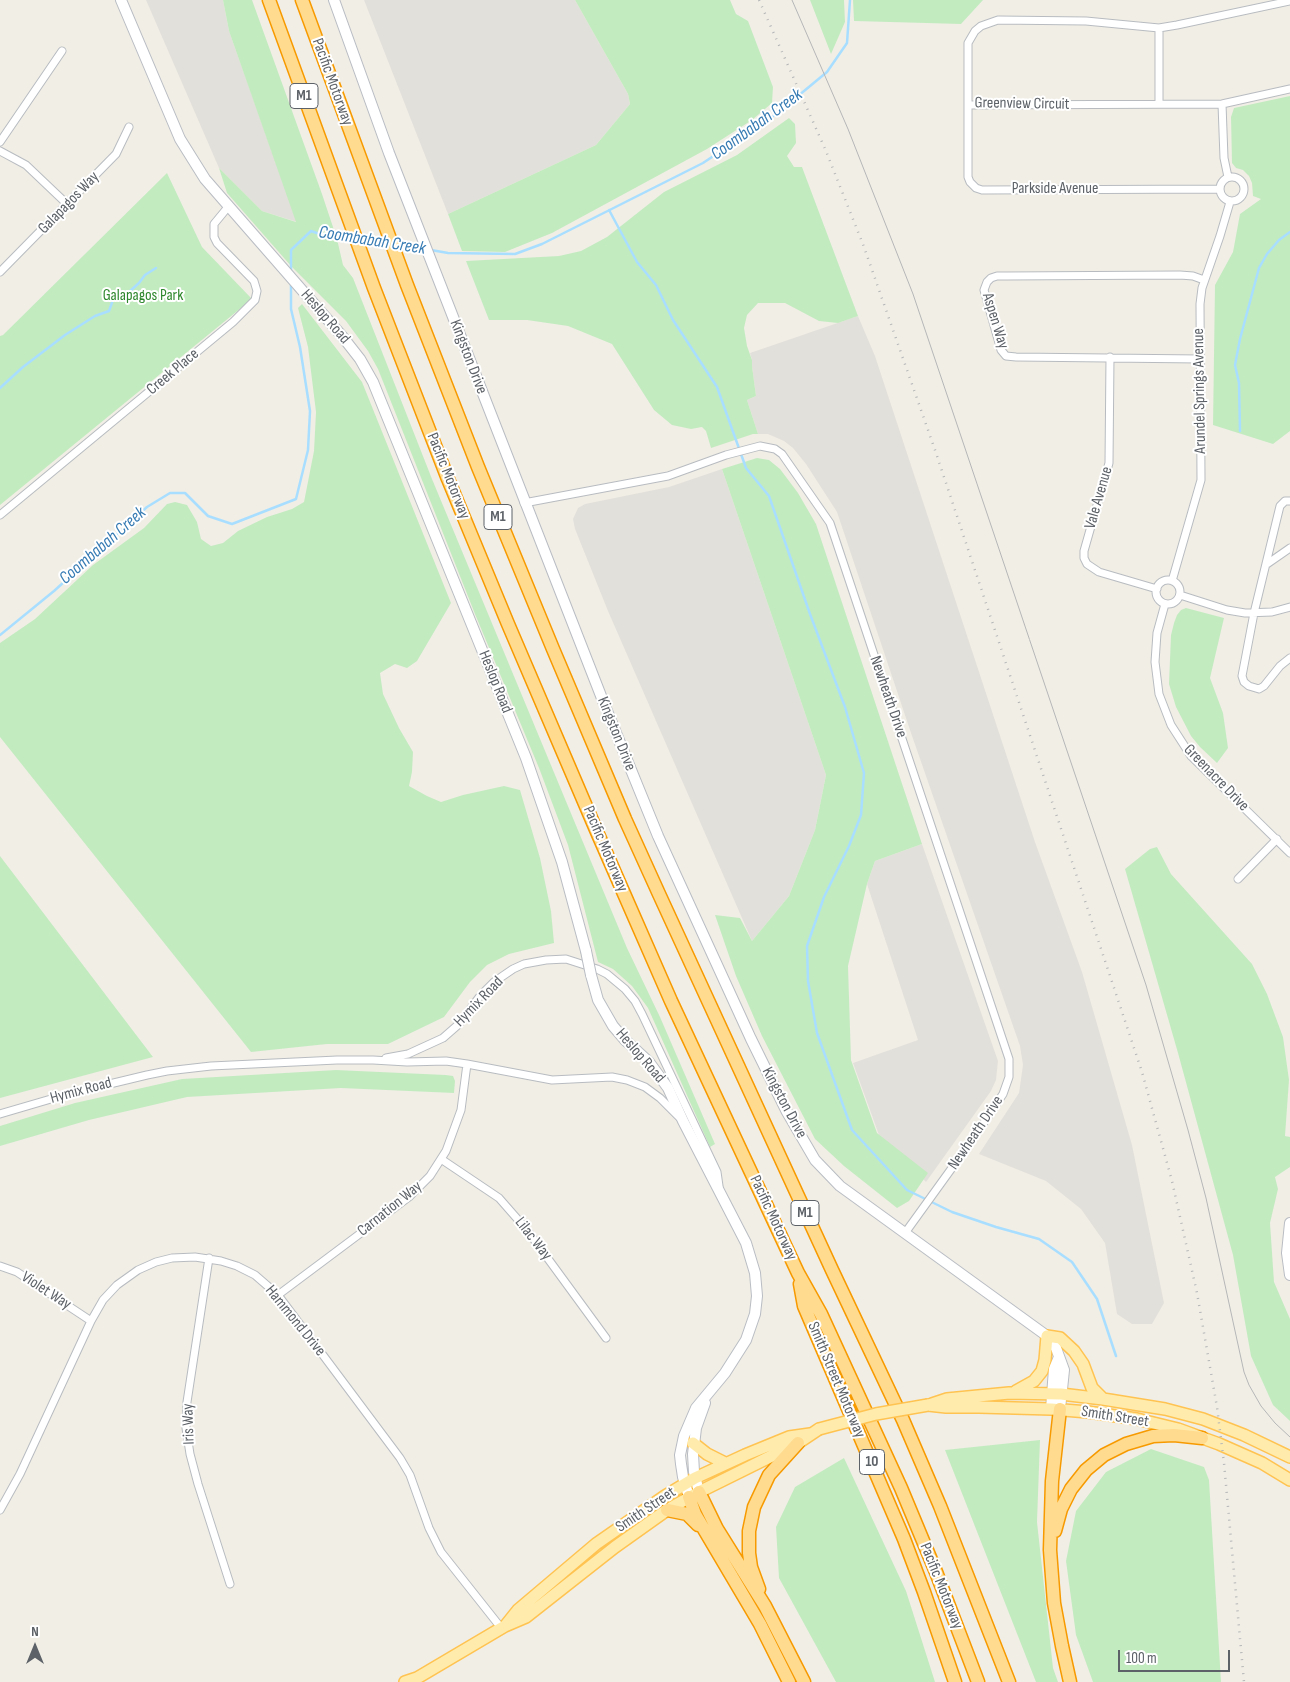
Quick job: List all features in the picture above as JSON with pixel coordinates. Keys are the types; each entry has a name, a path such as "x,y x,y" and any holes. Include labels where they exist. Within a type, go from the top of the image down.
{"highway":[{"name":"Pacific Motorway","path":"269,0 374,288 448,479 508,624 672,1001 798,1273 821,1314 901,1488 936,1572 978,1682"},
{"name":"Pacific Motorway","path":"302,0 371,189 478,467 617,801 741,1074 903,1420 940,1506 1009,1682"},
{"name":"Smith Street Motorway","path":"798,1273 804,1306 904,1539 955,1682"},
{"path":"1056,1409 1050,1550 1056,1613 1070,1682"},
{"path":"1050,1550 1057,1521 1066,1498 1078,1479 1104,1455 1126,1444 1153,1436 1174,1435 1202,1438"},
{"path":"765,1606 751,1566 749,1542 751,1518 758,1496 769,1475 798,1443"},
{"path":"694,1495 695,1514 760,1624 789,1682"},
{"path":"694,1495 765,1606 804,1682"},
{"path":"667,1510 687,1514 706,1534"}],"main road":[{"path":"1012,1393 1029,1385 1042,1370 1045,1360 1047,1336 1060,1338 1074,1351 1083,1364 1092,1388 1103,1398"},
{"name":"Smith Street","path":"503,1627 518,1610 596,1544 638,1514 695,1478 789,1436 815,1431 876,1414 928,1405 947,1399 1012,1393 1103,1398 1203,1419 1244,1434 1290,1457"},
{"name":"Smith Street","path":"928,1405 946,1408 1056,1409 1146,1421 1178,1429 1248,1456 1290,1480"},
{"name":"Smith Street","path":"405,1682 418,1680 503,1627 526,1617 615,1547 667,1510 798,1443 815,1431"},
{"path":"693,1443 725,1463"}],"street":[{"name":"Heslop Road","path":"121,0 180,139 205,179 353,349 373,382 544,807 562,862 598,1000 625,1040 658,1073 673,1097 683,1121 746,1243 756,1273 757,1296 755,1314 746,1340 725,1373 696,1408 684,1436 680,1455 682,1473 685,1484 694,1495"},
{"name":"Kingston Drive","path":"334,0 437,278 603,701 658,836 751,1039 787,1112 815,1160 840,1186 1047,1336 1056,1348 1064,1370 1057,1394 1056,1409"},
{"name":"Greenview Circuit","path":"1290,1 1159,28 1058,20 1009,19 989,22 976,31 968,43 968,105 1222,104 1290,89"},
{"path":"1159,28 1159,104"},
{"path":"0,142 62,52"},
{"path":"1222,104 1224,158 1228,177"},
{"name":"Parkside Avenue","path":"968,105 968,178 976,188 982,190 1219,189"},
{"name":"Galapagos Way","path":"1,269 116,154 129,127"},
{"path":"0,151 26,165 67,204"},
{"path":"1228,177 1240,180 1244,186 1241,198 1230,202 1222,197 1219,189 1222,182 1228,177"},
{"name":"Arundel Springs Avenue","path":"1172,580 1201,480 1200,304 1204,280 1230,202"},
{"name":"Creek Place","path":"0,515 233,322 255,300 257,291 254,281 214,237 214,224 228,207"},
{"name":"Aspen Way","path":"1200,359 1006,356 1001,350 984,296 985,286 991,278 997,276 1180,275 1193,276 1204,280"},
{"name":"Vale Avenue","path":"1110,357 1109,463 1084,551 1084,558 1087,564 1099,572 1157,589"},
{"name":"Newheath Drive","path":"524,503 668,476 750,448 768,447 782,454 830,524 1009,1059 1009,1077 1004,1094 905,1233"},
{"path":"1290,501 1285,501 1280,506 1254,613 1242,676 1244,682 1249,686 1259,689 1290,658"},
{"path":"1267,564 1290,548"},
{"path":"1172,580 1178,585 1179,599 1172,604 1165,604 1159,600 1157,589 1164,581 1172,580"},
{"path":"1180,595 1227,610 1254,613 1272,612 1290,607"},
{"name":"Greenacre Drive","path":"1165,604 1158,633 1155,662 1159,694 1171,725 1191,756 1290,853"},
{"path":"1238,879 1277,839"},
{"name":"Hymix Road","path":"373,1060 408,1054 443,1038 460,1024 486,989 503,975 524,964 566,959 579,962 607,974 625,989 635,1001 656,1041 717,1172 720,1192"},
{"name":"Hymix Road","path":"0,1114 96,1087 167,1071 211,1066 373,1060 467,1064 552,1080 612,1077 628,1080 645,1087 660,1098 683,1121"},
{"name":"Carnation Way","path":"278,1295 409,1197 430,1176 446,1151 461,1110 467,1064"},
{"name":"Lilac Way","path":"440,1159 499,1198 527,1230 606,1338"},
{"path":"1290,1223 1287,1253 1290,1275"},
{"name":"Hammond Drive","path":"0,1510 20,1474 91,1320 103,1300 117,1285 138,1270 172,1258 208,1258 237,1266 255,1276 278,1295 400,1458 410,1475 429,1528 441,1552 503,1627"},
{"name":"Iris Way","path":"208,1258 187,1402 186,1428 190,1454 198,1484 230,1584"},
{"name":"Violet Way","path":"0,1266 17,1272 91,1320"},
{"name":"Heslop Road","path":"694,1495 693,1443 699,1419 709,1394"}],"shaded area":[{"path":"146,0 223,0 229,31 297,222 262,211 219,168"},
{"path":"364,0 575,0 628,94 630,104 596,145 448,214"},
{"path":"858,316 875,356 1035,842 1082,972 1132,1145 1164,1303 1152,1324 1132,1324 1117,1314 1105,1243 1081,1209 1046,1181 979,1154 1019,1093 1023,1065 1020,1046 911,733 837,512 806,464 793,448 784,441 768,434 758,434 747,400 756,396 750,353"},
{"path":"722,469 826,775 815,830 789,896 752,941 608,611 575,529 573,519 578,508 585,504 669,487"},
{"path":"922,844 998,1061 996,1080 991,1091 926,1182 879,1135 853,1063 918,1040 867,884 875,861"}],"green space":[{"path":"223,0 252,0 322,194 337,239 343,265 353,278 432,479 627,948 660,1017 715,1144 710,1147 648,1008 632,986 613,969 598,962 568,845 539,768 475,614 378,369 368,351 346,321 291,266 227,193 219,168 262,211 296,222 229,31"},
{"path":"575,0 730,0 736,14 748,21 773,87 772,103 752,120 707,149 552,233 505,252 462,251 448,214 596,145 630,104 628,94"},
{"path":"810,0 844,0 845,22 831,54"},
{"path":"853,0 983,0 961,24 854,21"},
{"path":"1290,96 1290,431 1273,444 1213,425 1215,285 1233,252 1240,214 1261,199 1253,196 1252,183 1249,176 1243,170 1236,168 1232,163 1231,117 1234,108"},
{"path":"789,118 795,124 796,143 787,156 794,167 802,167 858,316 838,323 819,321 785,303 758,303 747,315 744,328 752,360 756,396 747,400 758,434 711,448 706,431 702,427 691,429 672,425 654,410 612,344 568,326 527,320 489,320 466,261 559,256 581,251 607,237 664,192 737,155"},
{"name":"Galapagos Park","path":"167,173 202,247 252,299 0,505 0,336"},
{"path":"302,304 362,382 451,603 417,661 407,668 395,664 380,673 383,694 413,752 409,786 441,802 504,786 520,790 540,858 551,911 554,943 509,954 487,965 470,982 444,1017 388,1044 327,1044 251,1052 0,737 0,643 35,619 93,565 144,528 167,504 175,502 187,505 197,522 201,539 211,546 223,543 238,531 267,517 292,509 304,502 314,451 316,412 308,347 298,308"},
{"path":"757,458 769,460 780,469 798,493 816,524 922,844 875,861 867,884 848,966 851,1060 877,1133 928,1173 909,1201 897,1208 844,1166 815,1139 762,1036 736,976 715,915 740,918 752,941 789,896 815,830 826,775 722,469"},
{"path":"1186,608 1224,618 1210,678 1223,713 1228,748 1217,763 1191,736 1176,707 1169,684 1171,635 1177,615"},
{"path":"1157,847 1171,874 1252,964 1267,994 1283,1037 1289,1080 1285,1136 1290,1137 1290,1167 1275,1177 1278,1189 1270,1223 1274,1282 1290,1319 1290,1421 1273,1405 1251,1356 1233,1255 1125,869 1150,849"},
{"path":"0,856 153,1057 0,1098"},
{"path":"336,1070 453,1076 455,1081 454,1093 341,1088 187,1097 89,1120 0,1146 0,1126 75,1103 182,1079"},
{"path":"1040,1440 1037,1522 1053,1668 1058,1682 1036,1682 945,1450"},
{"path":"1151,1449 1204,1467 1209,1480 1221,1682 1093,1682 1076,1635 1066,1561 1076,1511 1106,1472"},
{"path":"844,1458 906,1591 935,1682 836,1682 779,1578 776,1527 795,1487"}],"waterway":[{"name":"Coombabah Creek","path":"431,250 448,253 515,254 542,244 703,163 775,115 827,72 847,43 850,0"},
{"path":"609,210 637,262 656,285 673,320 717,387 746,468 769,496 845,707 864,773 861,815 849,846 824,897 807,946 808,981 817,1033 852,1130 907,1190 952,1212 1039,1239 1072,1262 1097,1299 1116,1356"},
{"name":"Coombabah Creek","path":"291,273 291,250 311,231 331,238 351,241"},
{"path":"1240,431 1239,383 1235,365 1240,339 1259,268 1267,254 1279,240 1290,232"},
{"name":"Coombabah Creek","path":"362,242 389,245"},
{"name":"Coombabah Creek","path":"397,246 423,249"},
{"path":"0,388 23,367 65,335 95,316 109,311 114,297 118,293 129,292 145,275 156,268"},
{"name":"Coombabah Creek","path":"0,635 54,591 147,507 170,493 185,493 208,516 232,524 296,499 308,450 310,411 300,347 291,309 291,283"}],"tram line":[{"path":"792,0 848,129 913,294 1146,985 1206,1198 1244,1372 1261,1406 1290,1437"}],"railway":[{"path":"759,0 826,151 864,247 935,450 1142,1072 1172,1181 1197,1293 1217,1407 1244,1682"}]}
